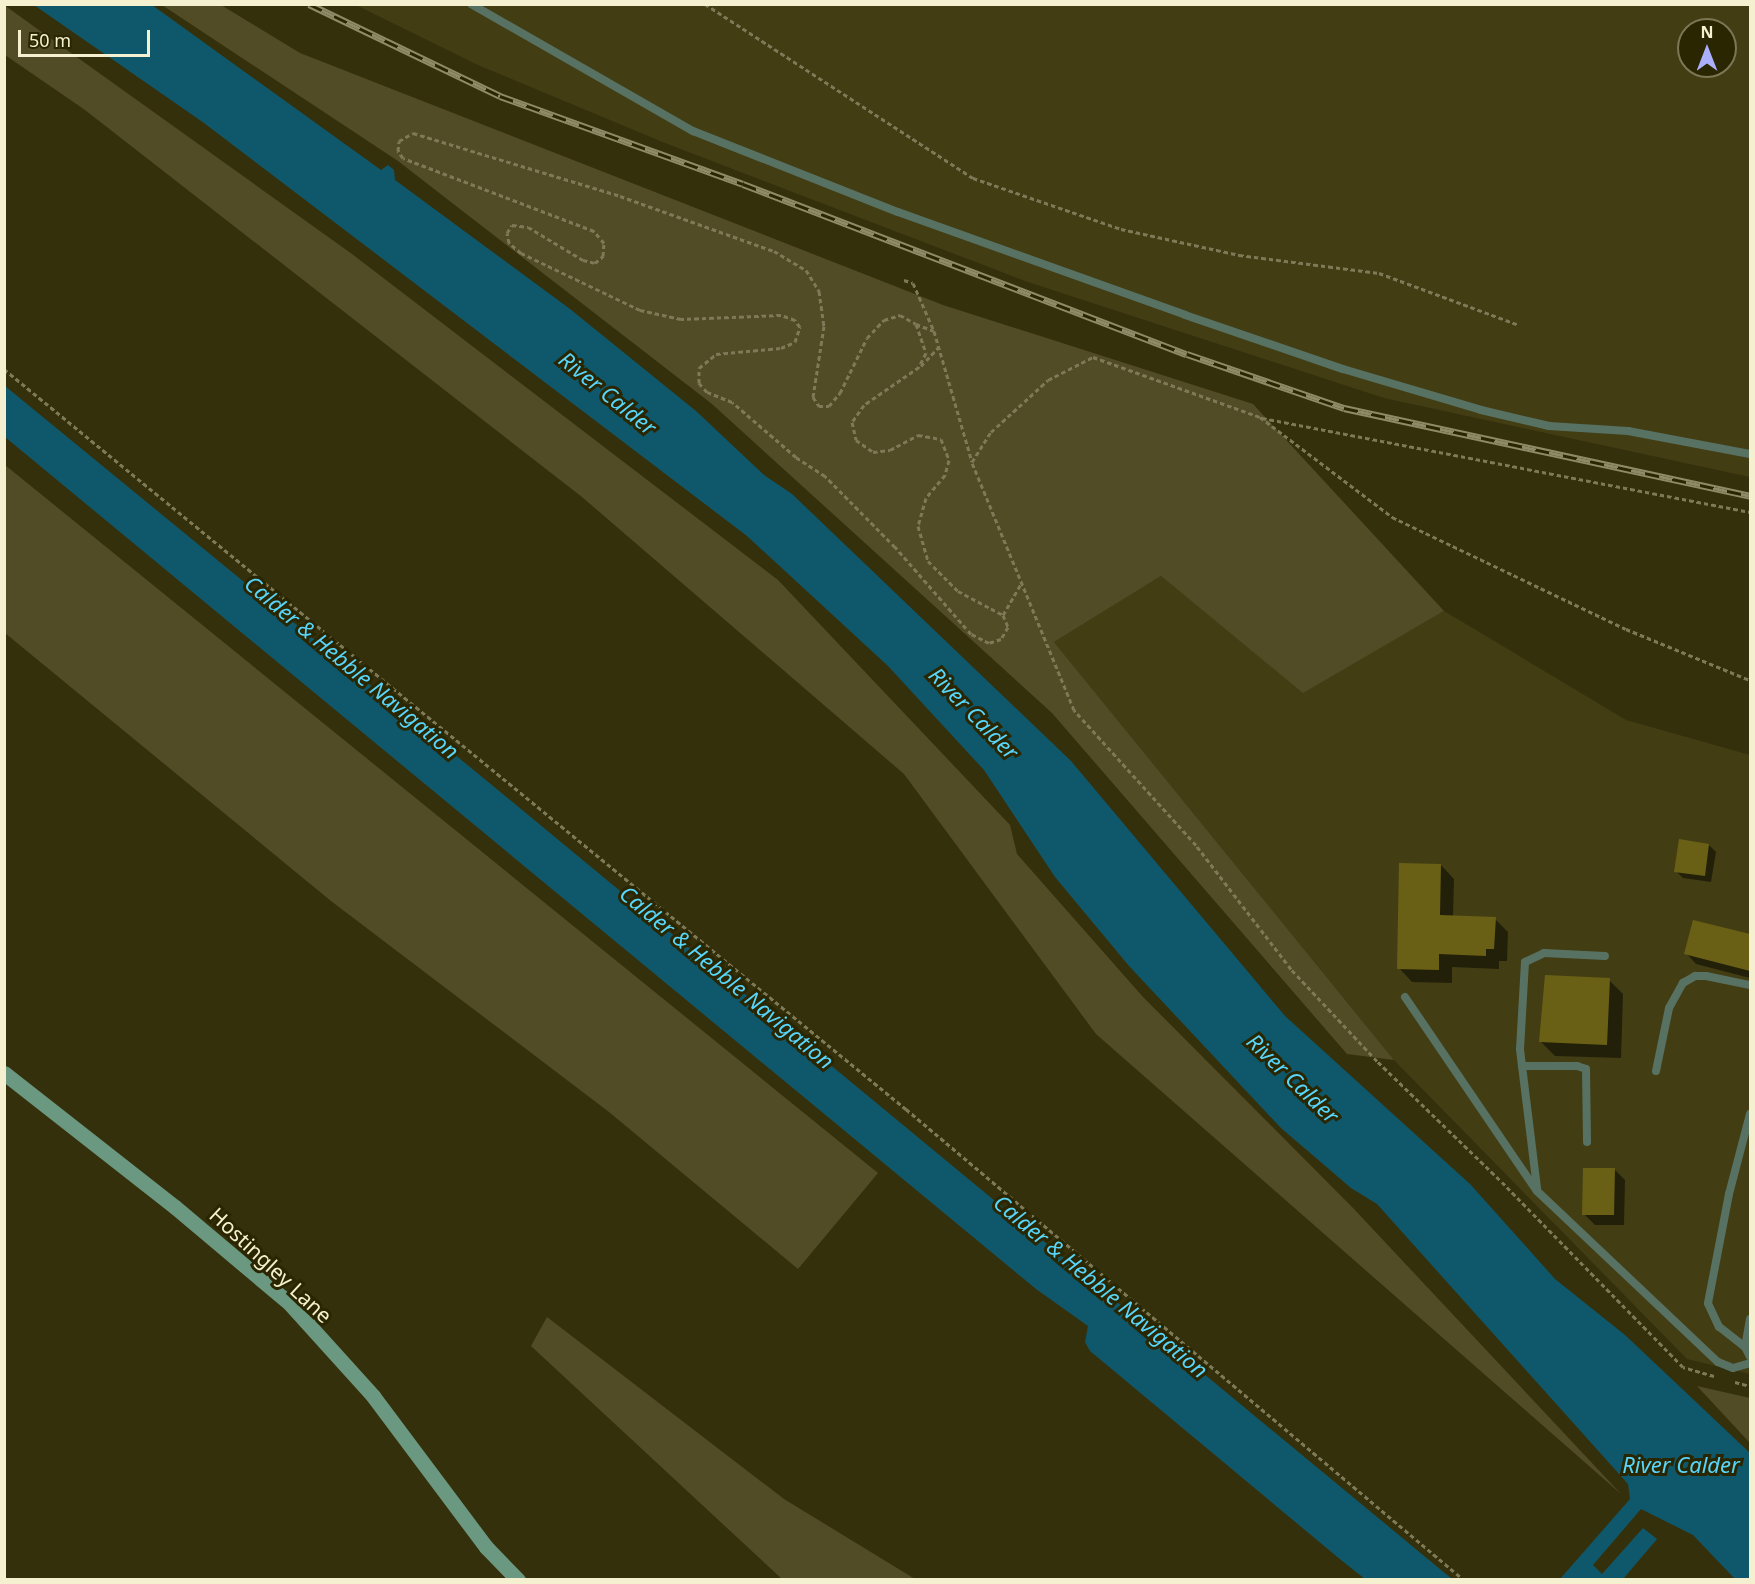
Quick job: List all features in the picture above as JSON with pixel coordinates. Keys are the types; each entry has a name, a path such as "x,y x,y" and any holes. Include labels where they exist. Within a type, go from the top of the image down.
{"main road":[{"name":"Hostingley Lane","path":"4,1073 175,1207 290,1305 373,1396 486,1547 518,1580"}],"lane":[{"path":"471,4 693,131 898,212 1185,315 1343,369 1481,410 1548,426 1628,431 1750,454"},
{"path":"1537,1191 1522,1066 1525,962 1544,953 1605,956"},
{"path":"1656,1071 1669,1008 1683,983 1695,976 1706,976 1750,986"},
{"path":"1405,997 1537,1191 1718,1362 1733,1368 1750,1363"},
{"path":"1522,1066 1576,1066 1586,1069 1587,1142"},
{"path":"1746,1347 1719,1327 1708,1303 1729,1194 1750,1114"},
{"path":"1750,1319 1746,1347 1750,1357"}],"path":[{"path":"705,4 974,178 1121,229 1239,255 1379,273 1519,325"},
{"path":"934,331 900,315 884,320 867,338 840,393 829,406 819,406 813,397 824,326 819,291 806,270 774,251 620,196 413,133 399,141 398,151 403,158 594,231 604,243 603,256 595,263 583,260 528,227 512,225 507,233 509,243 521,253 640,310 681,319 781,315 795,320 800,327 795,342 781,348 716,354 699,368 699,383 707,392 732,402 796,457 825,476 895,547 971,634 989,643 1002,639 1008,627 1003,615 958,591 928,561 918,526 926,498 947,468 949,460 941,439 918,435 890,450 873,452 856,440 852,422 864,405 931,359 939,347"},
{"path":"904,280 913,283 934,331 972,462 1074,710 1196,845 1292,969 1377,1061 1505,1185 1683,1367 1717,1377"},
{"path":"916,324 926,353 919,366"},
{"path":"972,462 990,432 1048,380 1093,357 1260,417 1750,512"},
{"path":"4,369 906,1109 1464,1580"},
{"path":"1260,417 1392,517 1626,629 1750,680"},
{"path":"1003,615 1022,582"},
{"path":"1728,1380 1750,1386"}],"shaded area":[{"path":"4,5 352,254 778,580 1010,825 1017,854 1143,997 1354,1209 1621,1494 1096,1034 904,774 582,497 85,110 5,55"},
{"path":"162,5 221,5 300,53 943,305 1253,404 1444,611 1303,693 1161,576 1054,642 1394,1060 1347,1054 1052,713 712,404 398,161"},
{"path":"356,5 1750,5 1750,477 1384,398 1028,282 665,143 478,65"},
{"path":"5,465 878,1173 798,1269 609,1112 331,901 5,633"},
{"path":"1161,576 1303,692 1444,611 1626,720 1750,755 1750,1374 1687,1359 1394,1060 1054,642"},
{"path":"547,1317 784,1499 915,1579 782,1579 531,1346"},
{"path":"1697,1386 1750,1398 1750,1443"}],"water":[{"name":"River Calder","path":"34,5 152,5 381,170 388,165 394,170 395,180 570,309 696,411 764,475 792,494 1071,761 1285,1016 1470,1184 1555,1279 1625,1335 1750,1453 1750,1579 1735,1579 1693,1535 1641,1509 1593,1565 1602,1574 1643,1528 1657,1539 1623,1579 1560,1579 1630,1499 1628,1484 1377,1204 1351,1188 1281,1128 1129,966 1055,877 984,770 888,666 747,536 204,123"},
{"path":"5,386 487,781 1452,1579 1365,1579 1341,1560 1090,1351 1085,1342 1088,1326 1036,1289 5,437"}],"building":[{"path":"1679,839 1709,844 1705,876 1674,872"},
{"path":"1399,863 1441,864 1440,915 1496,917 1494,949 1486,949 1486,956 1439,954 1439,970 1397,969"},
{"path":"1693,920 1750,934 1750,971 1684,954"},
{"path":"1545,975 1610,978 1607,1045 1539,1042"},
{"path":"1583,1168 1615,1168 1614,1215 1582,1215"}],"railway":[{"path":"309,4 500,96 743,184 1187,354 1344,408 1750,496"}],"water label":[{"name":"Calder & Hebble Navigation","path":"352,667"},
{"name":"Calder & Hebble Navigation","path":"727,977"},
{"name":"Calder & Hebble Navigation","path":"1101,1286"}]}
